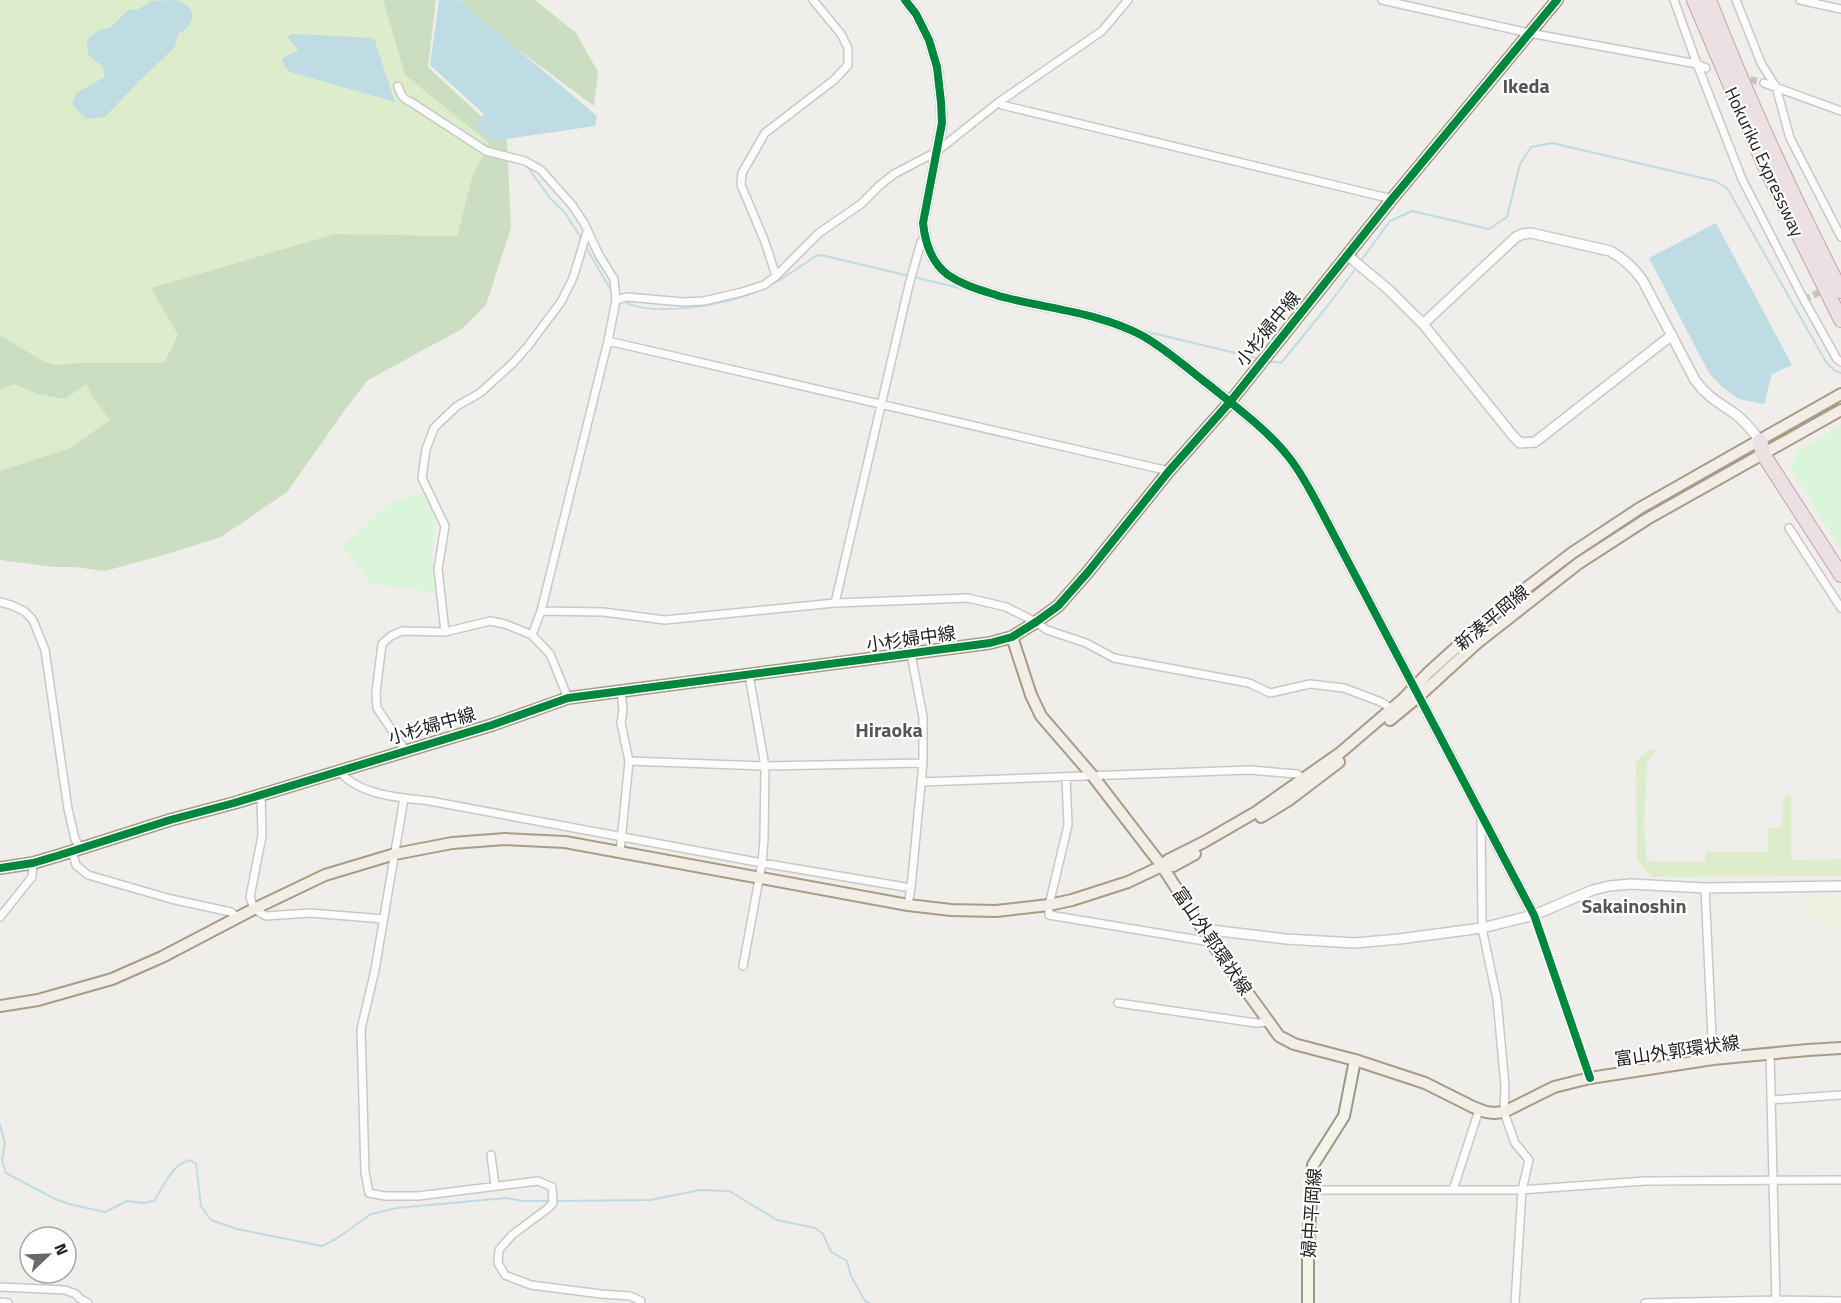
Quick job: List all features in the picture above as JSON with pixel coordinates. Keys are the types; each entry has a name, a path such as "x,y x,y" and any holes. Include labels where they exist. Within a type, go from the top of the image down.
{"highway":[{"name":"Hokuriku Expressway","path":"1694,0 1766,169 1841,320"},
{"name":"Hokuriku Expressway","path":"1709,0 1777,161 1841,291"},
{"path":"1765,448 1841,560"},
{"path":"1765,448 1841,575"}],"main road":[{"name":"小杉婦中線","path":"0,868 33,863 510,719 568,698 911,654 990,643 1012,637 1058,606 1088,572 1169,471 1230,402 1392,199 1557,0"},
{"name":"新湊平岡線","path":"1765,448 1841,394"},
{"name":"新湊平岡線","path":"1162,866 1173,866 1289,800 1324,774 1416,692 1428,673 1477,628 1572,553 1640,508 1841,410"},
{"path":"0,1006 38,1000 112,979 162,957 325,875 395,854 452,843 505,839 565,842 908,905 951,910 996,911 1071,900 1128,882 1162,866 1092,775 1041,716 1031,695 1012,637"},
{"name":"新湊平岡線","path":"1162,866 1168,860 1256,812 1340,753 1416,692"},
{"name":"富山外郭環状線","path":"1162,866 1211,942 1279,1036 1294,1044 1355,1060 1425,1083 1479,1110 1504,1112 1554,1087 1590,1078 1713,1059 1841,1048"},
{"name":"婦中平岡線","path":"1308,1303 1308,1247 1313,1164 1344,1116 1355,1060"}],"street":[{"path":"776,276 765,242 741,185 742,173 765,133 834,80 848,64 848,48 841,34 813,0"},
{"path":"905,0 916,14 929,40 937,67 942,123 923,223 924,238 930,252 946,274 970,287 1107,321 1141,335 1162,347 1230,402 1288,455 1303,477 1534,915 1590,1078"},
{"path":"616,300 627,297 683,302 704,301 764,285 776,276 819,232 861,204 894,174 936,152 999,102 1102,31 1128,0"},
{"path":"1382,0 1529,33 1697,64 1706,68"},
{"path":"1674,0 1742,178 1804,300 1837,359 1841,362"},
{"path":"1736,0 1761,63 1776,87 1790,138 1841,237"},
{"path":"1800,0 1841,9"},
{"path":"1764,83 1841,111"},
{"path":"398,86 405,100 486,151 525,161 541,171 572,205 614,279 616,300 608,341 541,611 532,635"},
{"path":"999,102 1002,105 1392,199"},
{"path":"445,632 438,569 445,526 422,478 426,449 434,428 457,405 480,393 513,363 561,302 573,278 587,232"},
{"path":"1423,324 1516,237 1523,234 1532,233 1610,252 1634,268 1643,281 1702,390 1745,423 1765,448"},
{"path":"835,603 880,404 912,275 924,238"},
{"path":"1347,255 1389,290 1423,324 1520,443 1535,442 1672,335"},
{"path":"608,341 1169,471"},
{"path":"1790,528 1841,608"},
{"path":"541,611 603,612 665,620 835,603 969,598 1006,607 1047,630 1086,643 1114,658 1249,682 1270,693 1310,684 1344,688 1381,702 1392,709"},
{"path":"0,602 24,611 33,620 45,650 68,809 75,839 76,865 88,874 171,899 231,912 238,918"},
{"path":"405,750 377,708 376,693 382,644 391,636 402,631 445,632 490,621 532,635 550,654 568,698"},
{"path":"908,905 923,763 923,717 911,654"},
{"path":"742,966 762,863 765,766 748,675"},
{"path":"620,852 629,761 621,723 623,710 621,692"},
{"path":"629,761 765,766 923,763"},
{"path":"339,770 356,786 404,798 911,888"},
{"path":"921,782 1250,770 1297,774 1304,778"},
{"path":"1066,778 1068,825 1049,904 1049,915 1211,942"},
{"path":"261,794 262,836 250,897 254,909 266,916 310,913 384,919"},
{"path":"404,798 375,970 361,1029 365,1172 369,1193 385,1196 418,1196 538,1181 552,1187 553,1203 512,1235 499,1250 498,1263 505,1275 531,1284 630,1296 641,1301 640,1303"},
{"path":"1481,813 1482,928 1497,999 1505,1086 1504,1112 1515,1143 1529,1160 1522,1190 1515,1303"},
{"path":"0,917 32,877 33,863"},
{"path":"1203,929 1286,939 1355,943 1482,928 1534,915 1593,890 1609,886 1630,884 1705,888 1841,886"},
{"path":"1705,888 1713,1059"},
{"path":"1118,1003 1256,1023 1269,1022"},
{"path":"1770,1053 1776,1302"},
{"path":"1771,1100 1841,1095"},
{"path":"1453,1190 1479,1110"},
{"path":"491,1155 495,1186"},
{"path":"1312,1190 1522,1190 1645,1182 1841,1180"},
{"path":"0,1287 65,1290 76,1294 88,1303"},
{"path":"1645,1303 1841,1301"},
{"path":"0,1302 8,1303"}],"green space":[{"path":"0,0 383,0 405,75 489,143 472,177 457,236 335,234 152,288 178,335 150,392 70,448 0,471"},
{"path":"383,0 436,0 428,67 507,140 511,228 486,305 462,329 368,380 287,492 221,537 105,571 0,560 0,471 70,448 110,420 86,384 65,399 38,394 14,384 0,389 0,335 41,360 55,365 164,363 178,335 151,288 335,234 457,236 472,177 489,143 405,75"},
{"path":"460,0 535,0 576,33 598,72 594,106 480,21"},
{"path":"1841,424 1841,550 1791,468 1798,451"},
{"path":"428,492 435,527 431,558 441,594 370,583 342,546 391,502"},
{"path":"1650,749 1656,751 1647,762 1644,829 1647,861 1705,862 1706,852 1768,852 1768,828 1782,827 1783,796 1791,795 1791,860 1841,859 1841,876 1652,877 1637,860 1636,762"},
{"path":"1841,897 1841,930 1804,914 1803,898"}],"water":[{"path":"176,0 188,6 193,14 188,26 178,34 175,47 105,117 86,119 72,104 76,93 105,77 103,67 88,55 87,40 97,31 111,27 128,10 139,9 151,1"},
{"path":"439,0 459,0 597,116 595,126 492,141 476,127 484,114 430,65"},
{"path":"294,34 374,38 395,102 290,72 282,59 298,50 287,36"},
{"path":"1716,223 1792,365 1772,374 1764,404 1739,399 1722,387 1709,373 1649,258"}],"waterway":[{"path":"1360,262 1390,221 1412,211 1489,229 1507,217 1520,164 1531,147 1552,143 1715,181 1727,188 1826,362 1835,371 1841,373"},
{"path":"526,165 550,198 565,213 582,239"},
{"path":"586,247 613,294"},
{"path":"768,286 821,255 968,290"},
{"path":"1269,361 1281,363 1357,267"},
{"path":"623,301 652,309 690,308 727,301 757,291"},
{"path":"1140,330 1260,359"},
{"path":"0,1125 5,1143 2,1160 6,1173 55,1199 105,1212 127,1201 144,1203 154,1201 173,1171 190,1160 196,1164 201,1206 211,1220 237,1229 322,1246 371,1214 397,1208 506,1198 523,1201 550,1201"},
{"path":"556,1201 650,1200 700,1190 729,1191 777,1220 815,1228 823,1234 831,1252 847,1261 851,1276 865,1301 870,1303"}],"tunnel":[{"path":"1740,77 1764,83"},
{"path":"1804,300 1826,289"}],"cycle path":[{"path":"905,0 916,14 929,40 937,67 941,102 942,123 923,223 928,245 934,258 948,275 973,287 999,296 1109,321 1143,336 1177,359 1250,418 1279,445 1303,477 1534,915 1590,1078"},
{"path":"0,868 33,863 170,820 234,803 492,725 568,698 990,643 1012,637 1058,606 1088,572 1169,471 1230,402 1392,199 1557,0"}],"district":[{"name":"Ikeda","path":"1526,86"},
{"name":"Hiraoka","path":"889,730"},
{"name":"Sakainoshin","path":"1634,906"}]}
